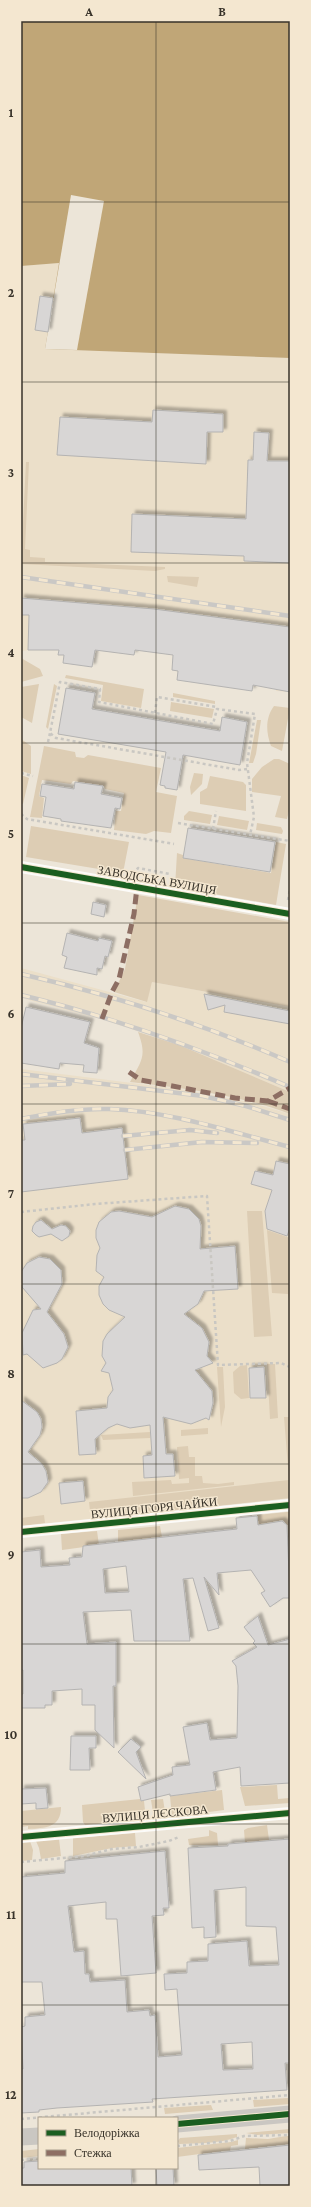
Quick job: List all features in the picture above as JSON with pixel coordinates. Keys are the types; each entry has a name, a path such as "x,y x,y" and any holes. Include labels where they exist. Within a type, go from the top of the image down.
{"street":[{"name":"ЗАВОДСЬКА ВУЛИЦЯ","path":"21,868 290,914"},
{"name":"ВУЛИЦЯ ІГОРЯ ЧАЙКИ","path":"21,1532 290,1505"},
{"name":"ВУЛИЦЯ ЛЄСКОВА","path":"21,1837 290,1812"},
{"path":"178,2124 290,2114"},
{"path":"21,2138 38,2136"}],"path":[{"path":"48,742 60,682 100,689 99,702 214,724 216,709"},
{"path":"155,713 158,697 217,707 216,709 254,714 247,769 254,817 250,835"},
{"path":"50,733 56,738 239,770 247,769"},
{"path":"21,773 33,776"},
{"path":"213,829 216,811"},
{"path":"21,814 27,819 174,844"},
{"path":"178,823 290,841"},
{"path":"21,1212 94,1204 207,1196 218,1365 281,1363 290,1367"},
{"path":"21,1862 85,1856 112,1850 136,1848 169,1841 183,1836"},
{"path":"43,2117 290,2095"},
{"path":"21,2119 38,2117"},
{"path":"178,2146 230,2141 244,2136 290,2135"},
{"path":"21,2160 38,2158"}],"shaded area":[{"path":"21,21 290,21 290,358 45,349 59,263 21,266"},
{"path":"59,263 45,349 290,358 290,692 276,691 276,688 182,656 135,650 134,655 95,650 38,649 21,651 21,266"},
{"path":"26,462 29,462 25,549 30,550 30,557 45,558 45,562 165,567 165,569 155,571 21,564"},
{"path":"167,576 199,577 197,587 168,582"},
{"path":"21,658 40,669 43,676 21,682"},
{"path":"66,675 144,689 141,708 101,701 103,685 65,678"},
{"path":"39,684 32,723 21,717 21,687"},
{"path":"54,684 57,686 48,729 46,727"},
{"path":"173,693 215,701 215,704 173,697"},
{"path":"171,702 214,709 212,718 170,711"},
{"path":"274,706 290,708 282,751 271,746 268,736 267,726 269,715"},
{"path":"257,720 261,720 256,754 253,763 249,763"},
{"path":"21,739 31,746 31,774 21,771"},
{"path":"44,746 75,752 76,757 84,758 88,755 161,768 156,792 177,796 171,833 154,831 146,834 114,830 116,811 121,811 124,793 105,789 104,786 73,781 71,784 42,780 39,796 44,798 42,818 30,817"},
{"path":"274,759 279,759 290,764 290,807 287,819 275,817 281,796 252,792 252,779 262,767"},
{"path":"194,773 203,774 202,784 191,795 190,787"},
{"path":"21,775 29,778 23,804 21,803"},
{"path":"210,776 243,782 246,785 246,811 200,804 200,792 207,788"},
{"path":"189,811 212,815 210,824 184,820 184,816"},
{"path":"219,816 249,821 247,830 217,825"},
{"path":"257,823 281,827 283,831 282,834 256,830"},
{"path":"31,826 129,842 123,873 26,857"},
{"path":"276,842 286,844 276,905 175,887 177,853 183,855 183,858 271,873"},
{"path":"138,895 290,922 290,1007 152,982 147,1002 114,992 125,969"},
{"path":"21,968 146,1002 152,982 290,1007 290,1092 179,1045 101,1019 21,998"},
{"path":"138,1032 179,1045 290,1092 290,1114 271,1107 211,1093 130,1082 138,1068 143,1053"},
{"path":"21,1069 180,1089 249,1102 290,1114 290,1498 21,1526"},
{"path":"247,1211 262,1211 272,1336 254,1337"},
{"path":"267,1230 290,1238 290,1304 288,1294 272,1293"},
{"path":"267,1364 275,1364 278,1418 270,1419"},
{"path":"247,1365 249,1398 241,1399 234,1393 233,1372 240,1366"},
{"path":"217,1367 223,1367 225,1407 221,1427"},
{"path":"284,1417 290,1417 290,1498 108,1518 107,1510 90,1511 89,1502 289,1480"},
{"path":"208,1428 208,1434 181,1436 181,1430"},
{"path":"150,1432 150,1438 103,1440 101,1435"},
{"path":"188,1446 189,1457 195,1457 195,1476 202,1476 203,1483 218,1484 234,1482 234,1485 133,1496 132,1482 171,1480 172,1484 189,1483 189,1478 179,1479 177,1447"},
{"path":"290,1512 290,1561 287,1525 283,1520 258,1525 257,1515"},
{"path":"44,1515 45,1523 21,1526 21,1518"},
{"path":"160,1526 162,1537 118,1542 118,1530"},
{"path":"97,1531 99,1545 62,1550 61,1534"},
{"path":"277,1785 278,1799 290,1798 290,1803 245,1806 240,1787"},
{"path":"222,1790 224,1810 172,1817 170,1796"},
{"path":"140,1799 141,1801 144,1801 146,1820 85,1825 83,1822 82,1805"},
{"path":"163,1799 166,1818 154,1819 151,1800"},
{"path":"61,1807 58,1819 51,1826 28,1829 28,1826 21,1827 21,1811"},
{"path":"267,1825 269,1840 245,1843 244,1830"},
{"path":"209,1830 217,1833 218,1845 189,1845 188,1839 209,1836"},
{"path":"135,1833 136,1846 112,1848 73,1856 73,1838"},
{"path":"59,1839 61,1856 41,1859 36,1841"},
{"path":"30,1841 33,1850 32,1860 21,1861 21,1842"},
{"path":"288,2098 290,2104 254,2107 253,2100"},
{"path":"211,2105 213,2110 165,2114 164,2108"},
{"path":"290,2129 290,2133 257,2135 246,2133"},
{"path":"237,2134 237,2137 216,2142 179,2144 178,2141 180,2138"},
{"path":"290,2136 290,2144 245,2149 246,2138 268,2139"},
{"path":"238,2140 238,2145 231,2146 230,2150 178,2157 178,2148"},
{"path":"38,2149 38,2156 21,2158 21,2151"}],"pier":[{"path":"71,195 104,201 77,350 45,349"}],"building":[{"path":"40,296 53,298 48,332 35,330"},
{"path":"153,410 223,414 223,432 207,432 206,464 57,455 60,417 152,422"},
{"path":"254,432 269,433 267,461 290,461 290,563 244,561 244,556 131,552 132,514 246,519 248,460 253,460"},
{"path":"21,598 154,609 290,627 290,692 253,685 252,691 177,680 178,671 172,670 173,655 135,650 134,655 95,650 92,667 63,663 64,655 58,655 59,650 28,650 29,615 21,615"},
{"path":"66,688 95,693 92,709 220,731 222,717 247,722 240,765 183,755 177,790 165,788 165,786 160,785 166,752 58,734"},
{"path":"75,782 103,786 101,794 122,798 120,809 115,808 111,828 61,821 61,819 43,816 46,797 40,796 42,784 74,789"},
{"path":"188,828 275,842 270,872 183,858"},
{"path":"93,902 106,905 104,917 91,914"},
{"path":"67,933 98,941 99,938 112,941 108,957 105,956 102,969 97,968 97,975 64,968 67,957 62,955"},
{"path":"204,994 290,1011 290,1024 224,1012 225,1005 208,1010"},
{"path":"26,1007 90,1022 84,1043 99,1048 97,1073 83,1072 84,1065 60,1063 59,1069 21,1063 21,1028"},
{"path":"80,1118 82,1133 122,1128 128,1179 21,1192 21,1140 25,1140 23,1124"},
{"path":"276,1161 290,1164 290,1228 287,1236 267,1229 265,1211 272,1190 251,1184 255,1171 273,1175"},
{"path":"175,1206 189,1209 199,1219 201,1226 200,1249 235,1246 238,1289 204,1291 198,1304 184,1314 202,1328 209,1342 207,1356 213,1363 195,1370 212,1391 213,1403 209,1420 206,1418 191,1424 163,1417 166,1454 173,1454 175,1476 144,1478 143,1456 152,1455 150,1425 130,1428 117,1424 108,1428 95,1439 96,1454 79,1455 76,1411 107,1408 108,1397 113,1390 109,1373 101,1371 106,1363 102,1356 103,1341 107,1334 125,1317 109,1310 103,1304 99,1295 99,1286 104,1277 96,1271 97,1255 100,1248 96,1238 96,1230 99,1222 111,1212 119,1211 152,1217"},
{"path":"41,1220 52,1229 61,1225 66,1226 70,1231 69,1236 62,1241 51,1234 39,1237 32,1231 36,1222"},
{"path":"39,1257 50,1259 61,1270 62,1284 47,1312 64,1334 68,1347 62,1359 57,1363 43,1368 27,1354 23,1355 22,1333 33,1310 41,1309 22,1287 21,1272 27,1263"},
{"path":"264,1367 266,1398 250,1398 249,1368"},
{"path":"21,1400 37,1412 41,1419 42,1427 40,1435 28,1452 42,1464 46,1471 48,1482 41,1492 28,1498 21,1498"},
{"path":"83,1481 85,1501 61,1504 59,1483"},
{"path":"257,1516 258,1525 282,1521 287,1525 290,1598 283,1598 270,1607 261,1593 265,1591 251,1570 217,1573 219,1595 204,1577 219,1628 208,1631 193,1578 183,1579 190,1641 134,1641 131,1610 83,1612 87,1644 116,1642 116,1686 113,1686 114,1748 95,1730 95,1705 82,1705 82,1689 52,1691 52,1705 45,1705 45,1708 21,1708 21,1694 23,1694 23,1670 21,1670 21,1552 40,1550 41,1567 70,1565 69,1558 82,1557 83,1546 237,1529 236,1518","holes":["126,1566 129,1592 105,1593 103,1569"]},
{"path":"258,1616 268,1645 290,1639 290,1783 241,1786 240,1767 213,1772 216,1790 170,1796 170,1794 141,1801 138,1787 173,1775 172,1767 190,1765 183,1727 207,1723 210,1740 237,1738 238,1686 236,1666 232,1661 257,1647 253,1643 255,1641 244,1627"},
{"path":"71,1736 96,1736 96,1748 89,1748 90,1770 70,1770"},
{"path":"131,1739 141,1747 136,1752 146,1779 118,1752"},
{"path":"46,1788 48,1808 36,1809 36,1803 21,1804 21,1789"},
{"path":"290,1839 290,2063 285,2063 287,2090 152,2099 153,2102 57,2108 39,2110 39,2112 21,2113 21,2069 23,2069 21,2027 25,2026 25,2017 45,2015 42,1982 21,1982 21,1877 65,1873 65,1861 165,1851 169,1908 163,1908 164,1915 152,1916 156,1973 121,1976 117,1919 106,1919 106,1902 68,1906 74,1952 84,1951 85,1974 89,1974 90,1982 125,1980 127,2012 149,2010 150,2016 155,2015 158,2057 182,2055 177,1989 165,1990 164,1974 187,1973 187,1962 208,1961 208,1944 247,1941 249,1966 279,1965 276,1927 246,1926 246,1887 214,1890 216,1937 204,1938 204,1927 192,1928 188,1848 228,1846 228,1844","holes":["252,2042 253,2069 223,2070 221,2044"]},
{"path":"290,2145 290,2186 260,2186 259,2167 199,2170 198,2155"},
{"path":"38,2161 38,2169 131,2169 132,2186 21,2186 21,2168 24,2168 24,2162"},
{"path":"156,2169 173,2169 174,2186 157,2186"}],"railway":[{"path":"21,577 290,616"},
{"path":"21,974 124,1001 224,1035 290,1062"},
{"path":"21,995 90,1013 158,1035 290,1087"},
{"path":"21,1074 203,1096 246,1106 290,1120"},
{"path":"21,1086 70,1084"},
{"path":"21,1119 87,1109 132,1111 200,1123 290,1147"},
{"path":"123,1136 190,1130 217,1133"},
{"path":"125,1150 202,1142 257,1143"}],"marked path":[{"path":"102,1019 112,992 119,979 134,914 137,887"},
{"path":"129,1072 141,1080 235,1098 268,1101 290,1088"},
{"path":"268,1101 290,1109"}],"cycle path":[{"path":"21,867 290,914"},
{"path":"21,1532 290,1505"},
{"path":"21,1837 290,1813"},
{"path":"178,2124 290,2114"}]}
